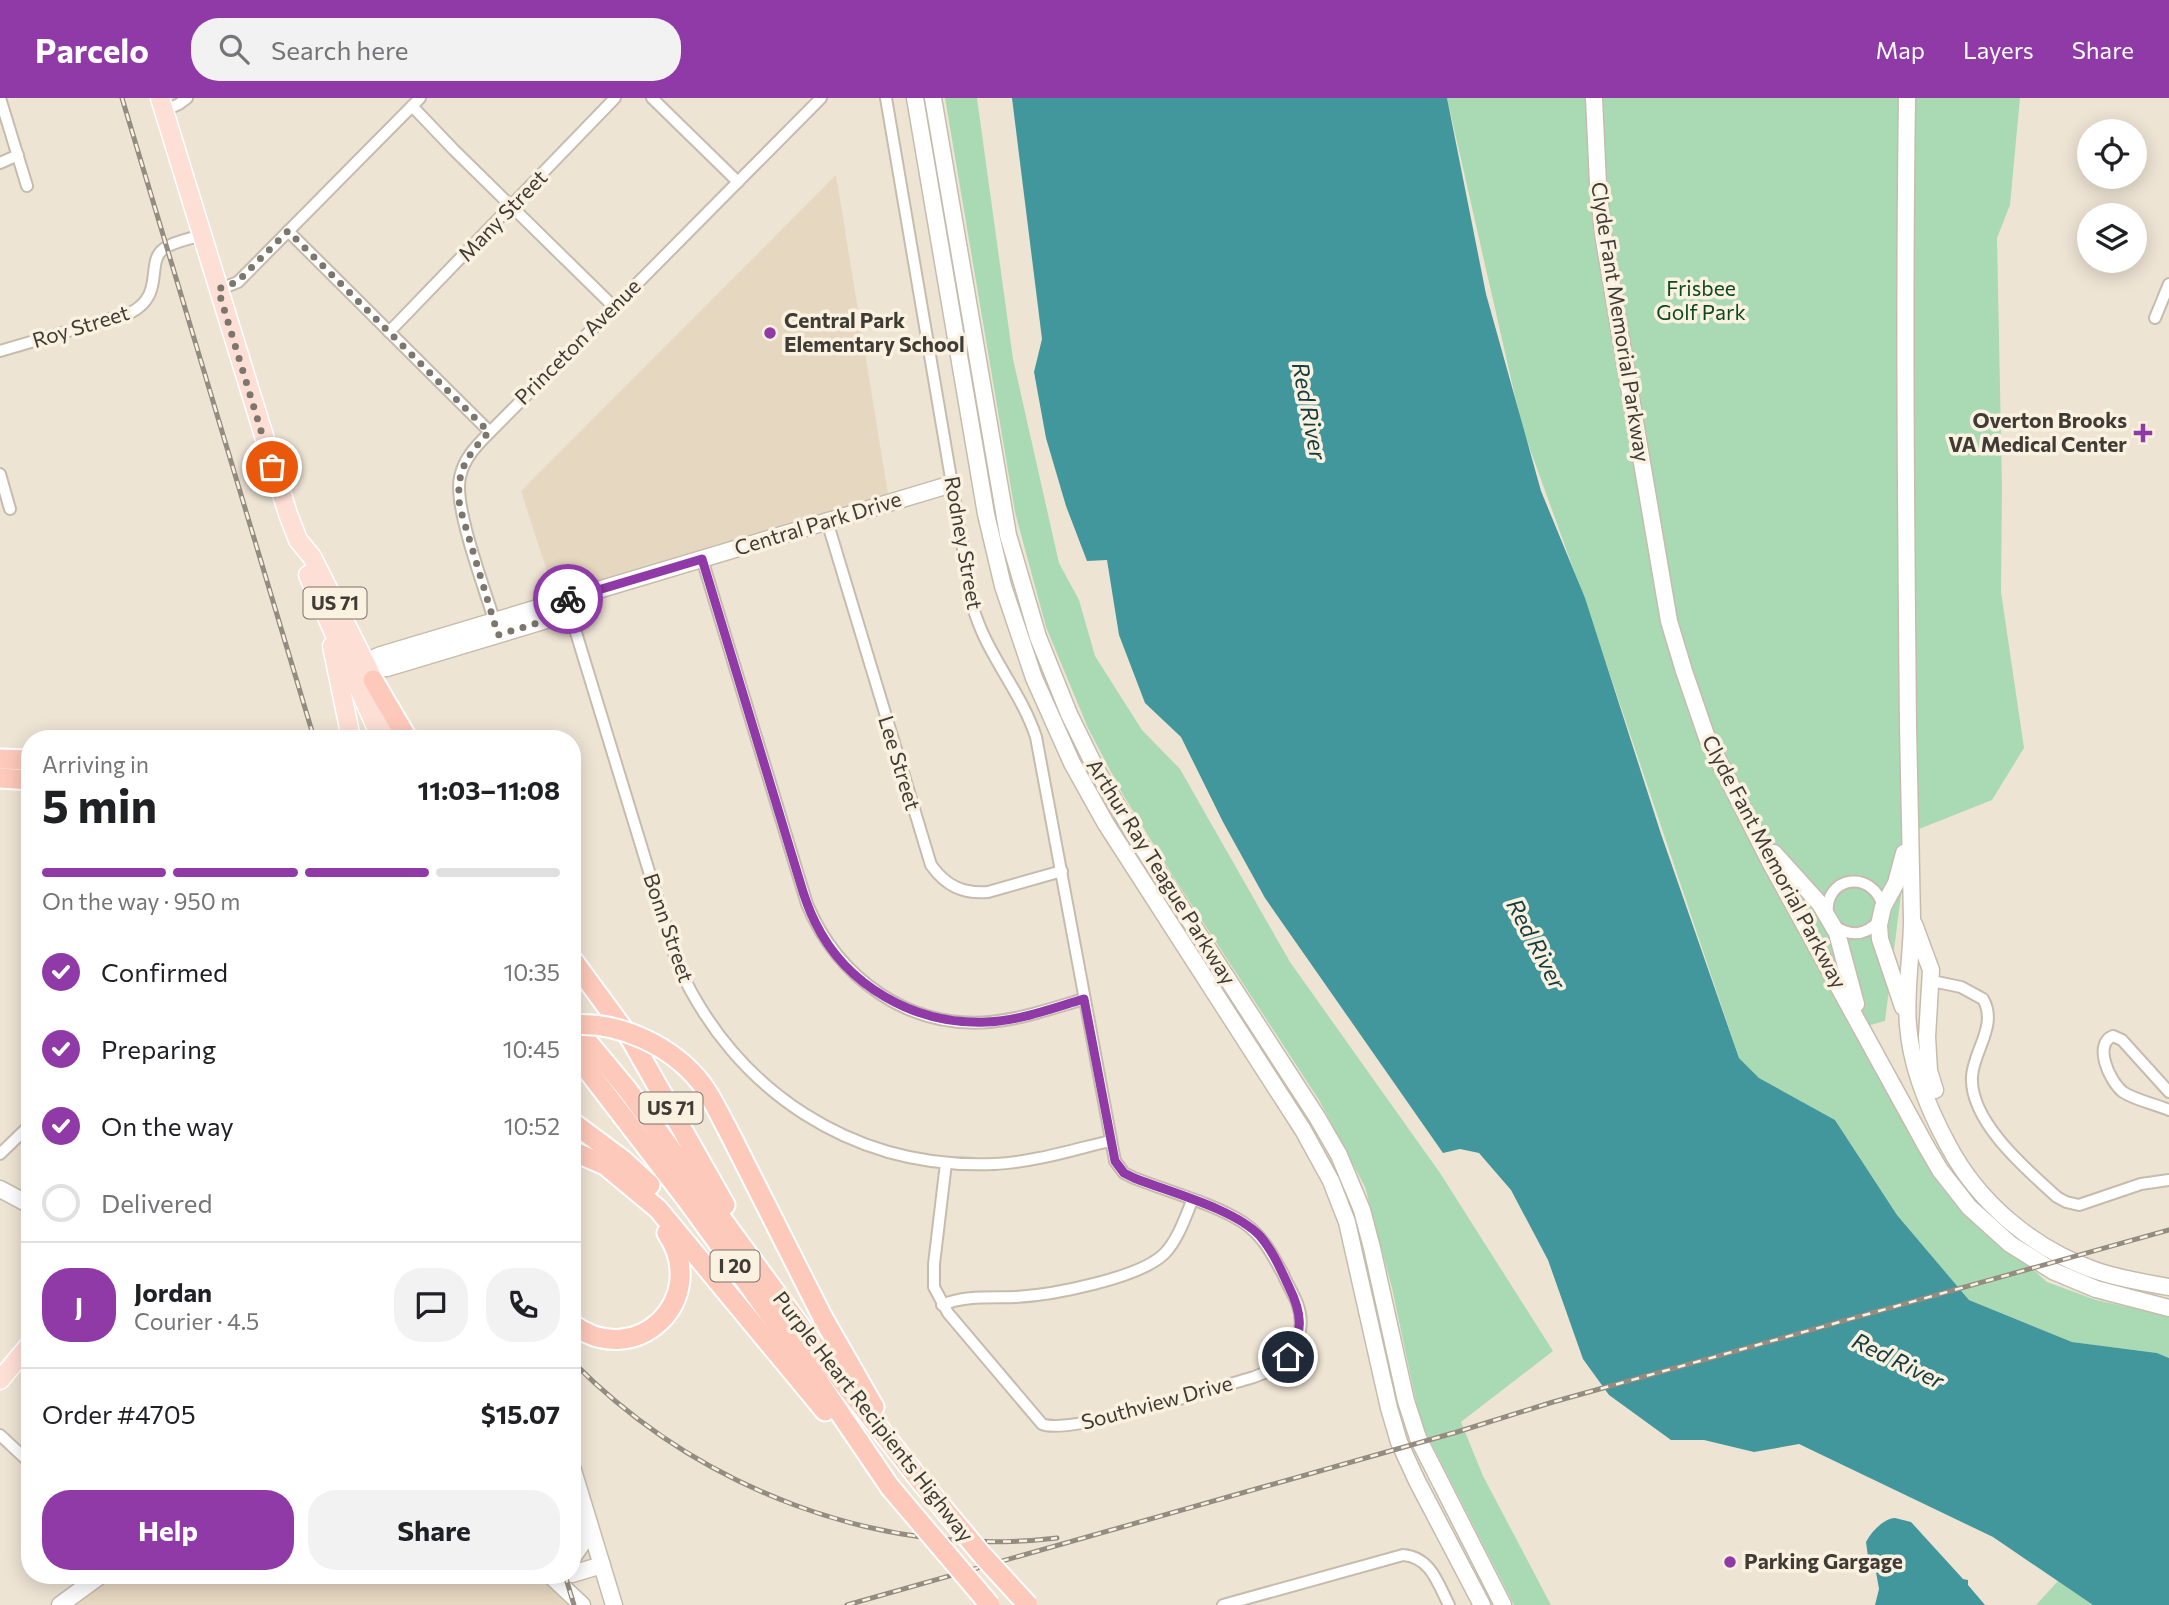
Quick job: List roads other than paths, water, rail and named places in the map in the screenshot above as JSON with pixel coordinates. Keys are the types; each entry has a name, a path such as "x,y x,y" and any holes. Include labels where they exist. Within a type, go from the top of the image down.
{"highway":[{"name":"US 71","path":"358,675 401,730"},
{"path":"0,759 21,760"},
{"path":"0,778 21,779"},
{"name":"US 71","path":"581,971 632,1041 756,1265"},
{"path":"581,1025 605,1027 631,1034 672,1055 699,1081 728,1129 823,1318 917,1477"},
{"name":"Purple Heart Recipients Highway","path":"581,1050 627,1089 858,1404 983,1556 1028,1605"},
{"name":"Purple Heart Recipients Highway","path":"581,1052 597,1080 816,1378 890,1487 990,1605"},
{"path":"581,1129 623,1160 676,1211 766,1339"},
{"path":"581,1155 605,1166 659,1209 890,1487"},
{"path":"581,1157 611,1180 666,1231 675,1244 682,1277 679,1294 671,1310 656,1325 640,1335 624,1340 608,1340 581,1329"}],"main road":[{"name":"Arthur Ray Teague Parkway","path":"915,98 986,514 1003,586 1034,678 1072,763 1106,824 1307,1136 1328,1174 1351,1236 1399,1442 1482,1605"},
{"name":"Arthur Ray Teague Parkway","path":"933,98 1002,504 1016,566 1038,637 1069,714 1109,792 1339,1155 1353,1187 1370,1240 1406,1401 1424,1456 1503,1605"},
{"name":"Clyde Fant Memorial Parkway","path":"1594,98 1603,234 1663,590 1684,671 1707,738 1889,1080 1926,1146 1957,1193 1983,1221 2010,1244 2039,1263 2077,1282 2115,1295 2169,1307"},
{"path":"1907,98 1909,833 1912,910 1908,1026"},
{"name":"US 71","path":"162,104 283,501 298,540 302,562 316,593 332,643 358,675"},
{"name":"Central Park Drive","path":"358,675 381,655 496,628 568,606 650,571 702,559 953,484"},
{"name":"US 71","path":"298,540 312,557 378,730"},
{"path":"352,730 358,675"},
{"path":"358,675 391,730"},
{"path":"1735,795 1785,868 1814,897 1831,921 1843,948 1854,998 1889,1080"},
{"path":"1909,833 1896,883 1881,914 1880,939 1895,981 1924,1090 1947,1143 1971,1181 2001,1214 2045,1246 2099,1272 2169,1287"},
{"path":"1912,910 1928,957 1932,981 1927,1037 1929,1071 1945,1127 1960,1165"},
{"path":"0,1189 21,1200"},
{"path":"0,1380 21,1355"},
{"path":"581,1496 614,1605"},
{"path":"581,1545 587,1516"},
{"path":"581,1570 602,1565"},
{"path":"60,1605 89,1584"},
{"path":"567,1584 582,1605"}],"street":[{"path":"0,98 27,186"},
{"path":"162,104 179,104 187,98"},
{"name":"Many Street","path":"389,332 615,98"},
{"path":"652,98 738,182"},
{"name":"Princeton Avenue","path":"496,628 460,508 459,479 466,459 489,432 821,98"},
{"name":"Rodney Street","path":"886,98 975,615 985,641 1033,727 1062,871 1110,1141"},
{"path":"218,289 237,282 416,102 511,208 614,307"},
{"path":"0,163 18,155"},
{"path":"288,231 489,432"},
{"name":"Roy Street","path":"0,351 130,313 141,307 152,293 157,258 161,251 202,235"},
{"path":"2155,317 2169,284"},
{"path":"0,474 10,509"},
{"name":"Lee Street","path":"827,522 931,865 945,882 966,892 976,893 1062,871"},
{"path":"702,559 804,893 819,930 844,965 887,999 943,1019 986,1022 1007,1020 1084,999"},
{"name":"Bonn Street","path":"568,606 668,938 684,979 703,1014 747,1068 780,1098 840,1133 867,1144 923,1160 995,1164 1029,1161 1110,1141"},
{"path":"1859,881 1879,894 1881,914 1868,930 1857,934 1845,932 1831,921 1827,910 1831,896 1842,884 1859,881"},
{"path":"1932,981 1961,987 1983,999 1989,1019 1972,1077 1974,1096 1984,1118 2000,1141 2057,1196 2066,1202 2079,1205 2141,1184 2169,1180"},
{"path":"2169,1092 2122,1040 2113,1036 2106,1039 2103,1044 2104,1060 2123,1092 2169,1110"},
{"path":"0,1154 21,1134"},
{"name":"Southview Drive","path":"946,1163 934,1287 942,1304 1032,1414 1049,1427 1110,1418 1266,1373 1282,1363 1296,1345 1301,1329 1297,1304 1260,1236 1238,1219 1124,1173 1115,1161 1110,1141"},
{"path":"942,1304 958,1299 1020,1296 1055,1291 1148,1267 1169,1249 1192,1200"},
{"path":"0,1435 21,1454"},
{"path":"1223,1605 1403,1555 1415,1556 1427,1564 1449,1605"}],"water":[{"name":"Red River","path":"1012,98 1447,98 1486,294 1541,491 1585,598 1661,834 1739,1058 1759,1078 1835,1120 1897,1215 1969,1300 2072,1342 2157,1353 2169,1358 2169,1605 2093,1605 1993,1537 1799,1444 1754,1452 1704,1440 1671,1440 1609,1395 1583,1359 1548,1260 1511,1190 1479,1153 1460,1149 1443,1153 1265,898 1181,737 1145,703 1119,635 1107,560 1087,561 1066,506 1046,438 1034,372 1042,339"},
{"path":"1895,1518 1911,1522 1963,1579 1968,1580 1968,1585 1985,1605 1875,1605 1879,1589 1866,1542 1878,1526"}],"railway":[{"path":"122,98 312,730"},
{"path":"847,1605 1457,1432 1553,1402 2169,1230"},
{"path":"581,1369 621,1406 675,1445 733,1478 795,1505 858,1525 924,1537 990,1542 1057,1538"},
{"path":"568,1584 574,1605"}],"place":[{"name":"Central Park Elementary School","path":"770,333"},
{"name":"Overton Brooks VA Medical Center","path":"2143,433"},
{"name":"Parking Gargage","path":"1730,1562"}],"park label":[{"name":"Frisbee Golf Park","path":"1701,301"}]}
